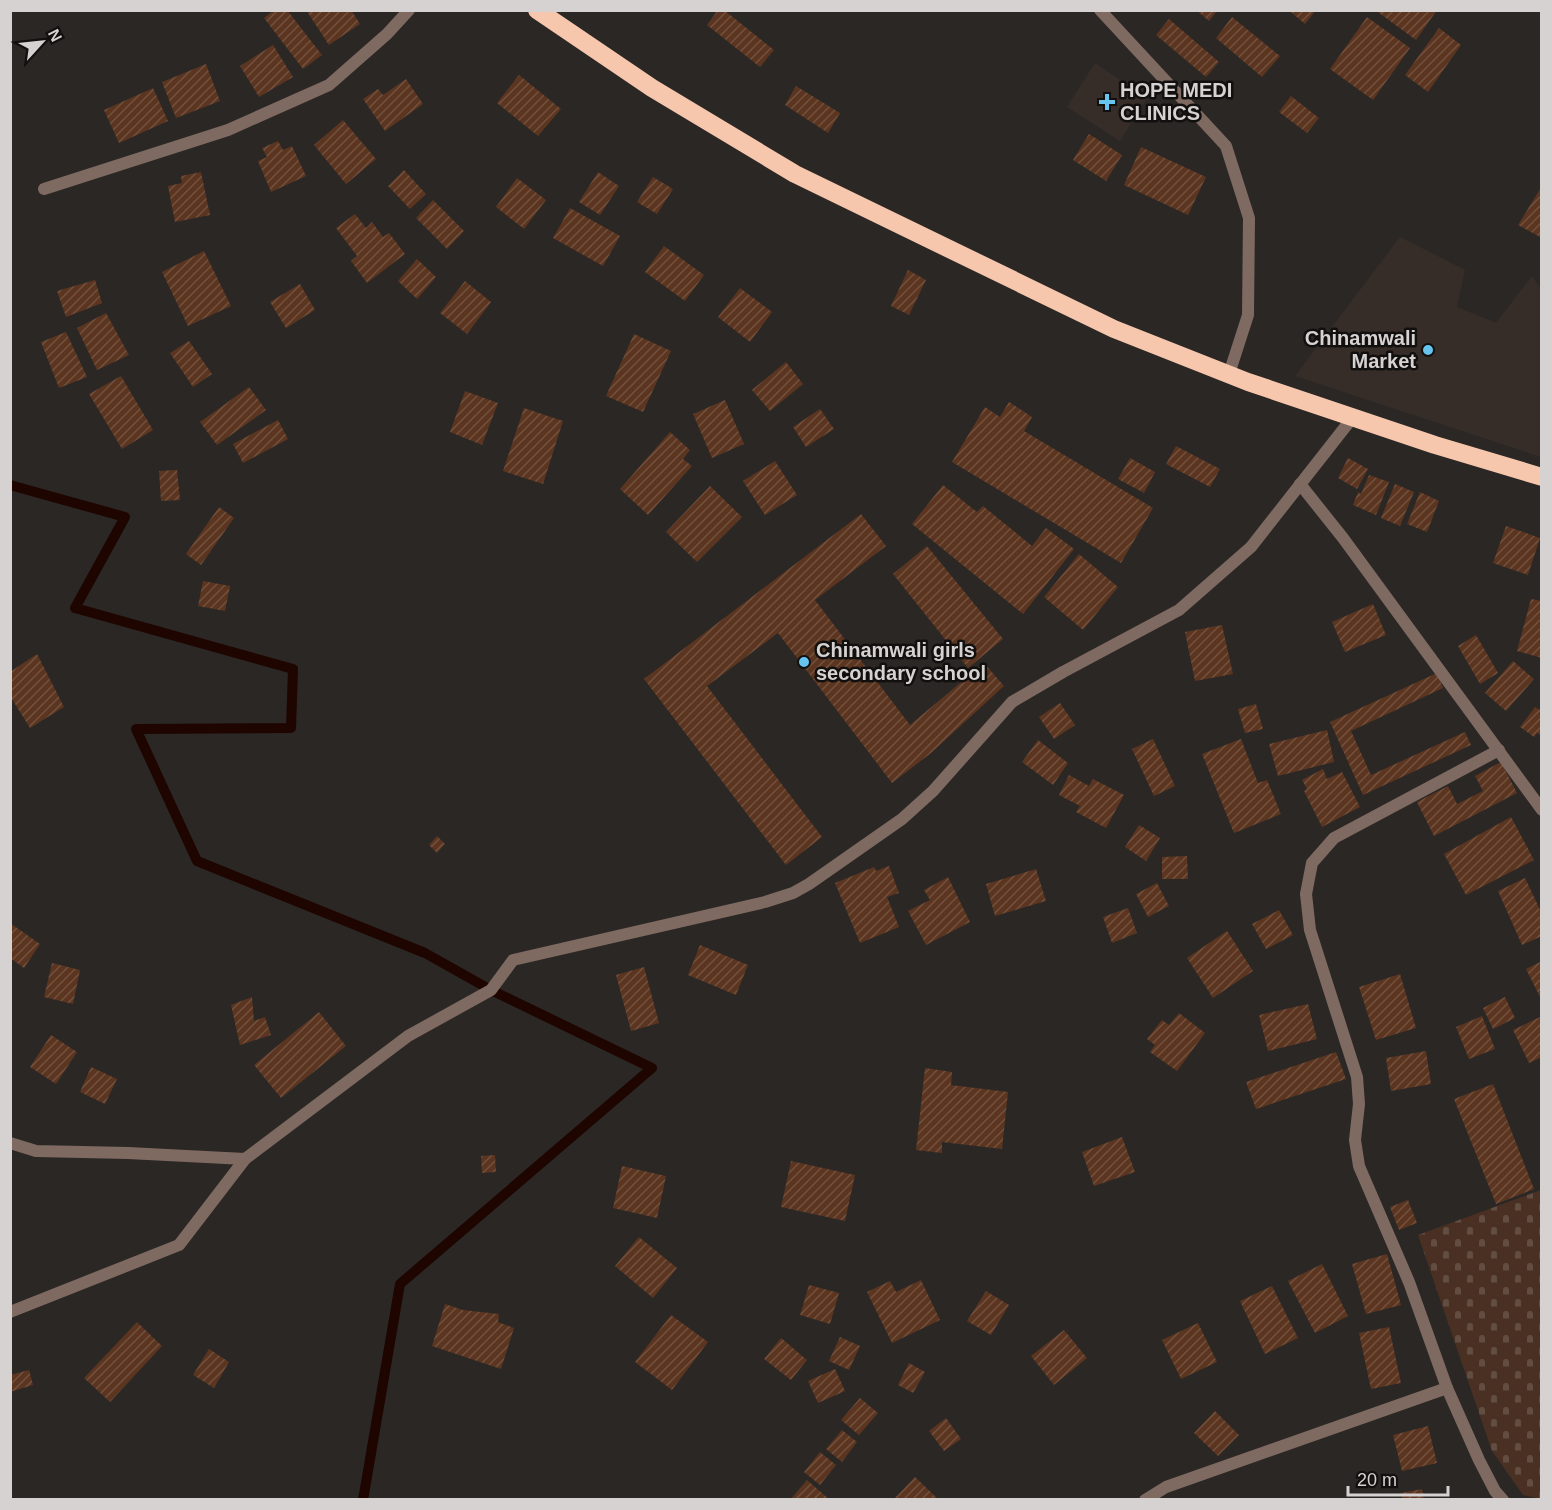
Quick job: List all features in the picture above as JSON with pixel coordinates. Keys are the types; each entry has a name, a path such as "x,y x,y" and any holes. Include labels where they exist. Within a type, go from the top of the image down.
{"highway":[{"path":"537,10 652,88 795,174 1114,329 1248,382 1435,445 1542,477"}],"street":[{"path":"44,189 228,130 329,85 387,34 409,10"},
{"path":"1100,10 1226,146 1249,218 1248,315 1229,374"},
{"path":"10,1312 179,1245 245,1159 408,1036 491,990 513,960 765,902 793,893 809,884 902,819 933,791 1012,702 1179,610 1251,547 1353,417"},
{"path":"1300,484 1343,538 1542,810"},
{"path":"1499,750 1334,838 1312,864 1306,894 1310,930 1357,1077 1359,1104 1354,1140 1359,1166 1409,1282 1447,1388 1479,1460 1495,1491 1503,1500"},
{"path":"10,1143 36,1151 245,1159"},
{"path":"1146,1500 1166,1486 1447,1388"}],"shaded area":[{"name":"HOPE MEDI CLINICS","path":"1095,63 1147,98 1120,141 1067,107"},
{"name":"Chinamwali Market","path":"1400,237 1465,270 1457,307 1496,323 1532,276 1541,289 1541,457 1295,376"}],"green space":[{"path":"1541,1190 1542,1499 1523,1495 1492,1451 1418,1235"}],"building":[{"path":"274,10 287,10 322,55 303,69 264,18"},
{"path":"306,10 351,10 360,24 329,45"},
{"path":"718,10 724,10 774,50 760,67 707,25"},
{"path":"1196,10 1218,10 1209,21"},
{"path":"1293,10 1316,10 1305,24 1291,12"},
{"path":"1375,10 1437,10 1416,40"},
{"path":"1232,17 1280,56 1262,77 1216,38"},
{"path":"1367,17 1410,48 1373,100 1330,69"},
{"path":"1169,19 1219,62 1206,77 1156,35"},
{"path":"1439,28 1461,45 1428,92 1405,75"},
{"path":"273,45 293,77 259,97 240,66"},
{"path":"206,64 220,101 176,118 162,82"},
{"path":"519,75 561,109 538,136 497,103"},
{"path":"406,79 423,104 385,131 363,99 378,89 383,95"},
{"path":"796,86 840,113 828,133 785,105"},
{"path":"153,88 168,121 119,143 104,110"},
{"path":"1291,96 1319,118 1307,133 1279,112"},
{"path":"343,120 376,159 346,184 314,145"},
{"path":"1089,134 1122,155 1106,181 1073,160"},
{"path":"278,141 283,150 292,146 306,176 271,192 258,161 267,157 262,148"},
{"path":"1141,147 1206,177 1188,215 1124,185"},
{"path":"404,170 426,194 410,209 388,186"},
{"path":"201,172 210,215 175,222 168,186 182,183 181,176"},
{"path":"598,172 619,186 600,215 579,202"},
{"path":"653,177 673,189 657,214 637,202"},
{"path":"517,178 546,200 524,229 496,207"},
{"path":"1542,186 1542,234 1540,237 1518,225"},
{"path":"433,200 464,231 447,249 416,218"},
{"path":"570,208 620,236 603,266 553,238"},
{"path":"355,214 366,228 372,222 383,237 389,233 405,254 367,283 351,261 357,256 336,228"},
{"path":"664,246 704,275 685,301 645,272"},
{"path":"204,251 231,306 188,326 162,272"},
{"path":"417,259 436,277 417,299 398,281"},
{"path":"908,270 926,280 909,315 891,306"},
{"path":"95,280 102,303 66,317 57,291"},
{"path":"465,281 491,302 467,334 440,313"},
{"path":"300,284 315,310 286,328 270,302"},
{"path":"740,288 772,312 750,342 718,317"},
{"path":"106,313 129,355 97,370 77,328"},
{"path":"66,332 87,377 59,388 41,342"},
{"path":"634,334 671,351 643,412 606,396"},
{"path":"189,341 212,374 193,387 170,353"},
{"path":"786,362 803,384 770,411 752,390"},
{"path":"121,376 153,430 122,449 89,394"},
{"path":"249,387 266,410 217,445 200,422"},
{"path":"465,391 498,403 482,445 450,432"},
{"path":"725,400 744,444 712,458 693,414"},
{"path":"1009,402 1032,417 1024,431 1153,508 1121,563 952,462 985,407 1000,417"},
{"path":"524,408 563,421 543,484 503,471"},
{"path":"820,409 834,429 806,447 793,427"},
{"path":"278,420 288,439 243,463 233,444"},
{"path":"670,432 690,450 683,459 692,466 648,515 620,489"},
{"path":"1176,446 1220,469 1210,487 1166,464"},
{"path":"1130,458 1155,472 1144,493 1118,479"},
{"path":"1348,458 1368,469 1357,489 1338,478"},
{"path":"775,461 797,495 765,515 743,481"},
{"path":"177,470 180,500 161,501 159,471"},
{"path":"1369,475 1389,482 1376,515 1353,505 1358,492 1361,494"},
{"path":"1395,484 1414,492 1400,526 1381,518"},
{"path":"943,485 977,512 983,506 1032,546 1046,528 1074,549 1023,614 912,524"},
{"path":"710,486 742,517 697,562 666,532"},
{"path":"1420,492 1439,501 1427,532 1407,524"},
{"path":"219,507 234,518 201,565 186,554"},
{"path":"861,514 886,546 815,600 910,725 984,663 1004,686 931,753 892,783 778,633 707,686 822,837 786,865 644,679"},
{"path":"1506,526 1540,538 1528,575 1493,563"},
{"path":"927,546 1003,639 968,668 893,574"},
{"path":"1079,554 1118,587 1083,630 1044,597"},
{"path":"203,581 230,586 225,611 198,606"},
{"path":"1531,599 1542,601 1542,658 1517,651"},
{"path":"1373,604 1386,635 1345,652 1332,622"},
{"path":"1222,625 1233,674 1195,681 1185,632"},
{"path":"1476,635 1498,673 1480,684 1458,646"},
{"path":"37,654 64,707 30,728 10,696 10,672"},
{"path":"1513,661 1534,679 1506,711 1485,693"},
{"path":"1437,673 1443,688 1351,731 1371,775 1465,732 1471,745 1363,795 1330,722"},
{"path":"1060,703 1075,725 1054,739 1039,717"},
{"path":"1256,704 1263,729 1245,733 1238,709"},
{"path":"1535,707 1542,711 1542,736 1537,733 1534,737 1520,727"},
{"path":"1327,730 1334,762 1278,776 1269,744"},
{"path":"1153,739 1175,786 1154,796 1132,749"},
{"path":"1241,739 1258,783 1267,780 1281,814 1234,833 1202,754"},
{"path":"1038,740 1068,763 1053,785 1022,762"},
{"path":"1501,762 1517,793 1434,836 1417,802 1448,786 1457,804 1483,791 1475,776"},
{"path":"1323,769 1327,779 1342,772 1360,807 1322,827 1304,791 1307,789 1302,780"},
{"path":"1069,775 1089,786 1093,779 1124,795 1106,828 1076,812 1080,806 1059,795"},
{"path":"1511,817 1534,860 1466,895 1444,854"},
{"path":"1139,825 1160,838 1146,861 1125,847"},
{"path":"437,836 445,844 437,853 429,845"},
{"path":"1187,856 1188,879 1162,879 1162,857"},
{"path":"889,866 899,893 887,897 899,927 860,943 835,883 874,867 876,871"},
{"path":"1036,869 1046,901 995,916 986,884"},
{"path":"948,877 970,922 926,945 908,911 930,900 924,890"},
{"path":"1525,878 1542,914 1542,936 1522,945 1498,891"},
{"path":"1157,883 1169,906 1148,917 1136,894"},
{"path":"1128,908 1137,933 1112,943 1103,917"},
{"path":"1279,910 1293,935 1266,949 1252,924"},
{"path":"10,923 40,944 24,968 10,958"},
{"path":"1227,931 1253,971 1213,998 1187,958"},
{"path":"700,945 748,965 736,995 688,975"},
{"path":"1542,961 1542,1001 1526,969"},
{"path":"52,963 80,970 73,1004 44,997"},
{"path":"644,967 659,1023 631,1031 616,975"},
{"path":"1400,974 1416,1028 1376,1040 1359,987"},
{"path":"252,997 254,1021 265,1017 271,1035 240,1045 231,1005"},
{"path":"1505,997 1515,1018 1493,1029 1483,1008"},
{"path":"1308,1004 1317,1039 1268,1051 1259,1015"},
{"path":"319,1012 346,1046 281,1098 254,1065"},
{"path":"1179,1013 1205,1033 1177,1071 1150,1052 1155,1045 1147,1039 1162,1020 1169,1025"},
{"path":"1482,1016 1495,1049 1469,1059 1456,1027"},
{"path":"1542,1016 1542,1057 1529,1063 1513,1030"},
{"path":"51,1035 77,1052 56,1084 30,1067"},
{"path":"1426,1051 1431,1084 1391,1091 1386,1058"},
{"path":"1336,1052 1346,1079 1256,1109 1246,1082"},
{"path":"91,1067 117,1079 105,1104 80,1092"},
{"path":"925,1068 952,1072 951,1085 1008,1092 1002,1149 942,1142 942,1153 916,1150"},
{"path":"1493,1084 1534,1189 1496,1204 1454,1099"},
{"path":"1122,1137 1135,1172 1094,1186 1082,1152"},
{"path":"495,1155 496,1172 482,1173 481,1156"},
{"path":"791,1161 855,1175 845,1221 781,1207"},
{"path":"622,1166 666,1176 657,1218 613,1208"},
{"path":"1408,1200 1417,1223 1399,1230 1390,1207"},
{"path":"639,1237 677,1268 653,1298 615,1266"},
{"path":"1387,1254 1401,1305 1366,1314 1352,1264"},
{"path":"1322,1264 1348,1316 1315,1333 1288,1281"},
{"path":"921,1280 940,1320 892,1343 867,1292 890,1281 896,1292"},
{"path":"809,1285 839,1293 830,1324 800,1315"},
{"path":"1272,1286 1298,1338 1265,1354 1240,1301"},
{"path":"986,1291 1009,1305 991,1335 967,1321"},
{"path":"445,1304 463,1310 499,1314 498,1322 514,1328 501,1369 432,1346"},
{"path":"671,1315 708,1342 672,1390 635,1362"},
{"path":"137,1322 162,1346 110,1402 84,1378"},
{"path":"1198,1323 1217,1362 1181,1379 1162,1340"},
{"path":"1389,1327 1401,1383 1371,1389 1359,1333"},
{"path":"1064,1330 1087,1358 1054,1385 1031,1356"},
{"path":"840,1337 860,1346 849,1370 829,1361"},
{"path":"781,1338 807,1360 791,1380 764,1359"},
{"path":"209,1349 229,1362 214,1388 193,1375"},
{"path":"909,1363 925,1372 913,1393 898,1385"},
{"path":"835,1369 845,1391 818,1403 808,1381"},
{"path":"29,1370 33,1385 10,1392 10,1375"},
{"path":"860,1398 878,1413 859,1435 841,1420"},
{"path":"1215,1411 1239,1435 1218,1456 1194,1433"},
{"path":"946,1418 961,1439 944,1451 929,1431"},
{"path":"1428,1426 1437,1463 1402,1471 1393,1435"},
{"path":"842,1430 857,1442 842,1462 826,1449"},
{"path":"820,1452 836,1465 820,1485 804,1472"},
{"path":"915,1477 939,1500 893,1500"},
{"path":"807,1480 830,1500 790,1500"},
{"path":"1422,1489 1424,1500 1403,1500 1401,1493"}],"waterway":[{"path":"10,485 125,517 75,608 293,669 291,728 136,729 197,861 425,953 491,990 652,1068 400,1284 363,1500"}],"place":[{"name":"HOPE MEDI CLINICS","path":"1107,102"},
{"name":"Chinamwali Market","path":"1428,350"},
{"name":"Chinamwali girls secondary school","path":"804,662"}]}
